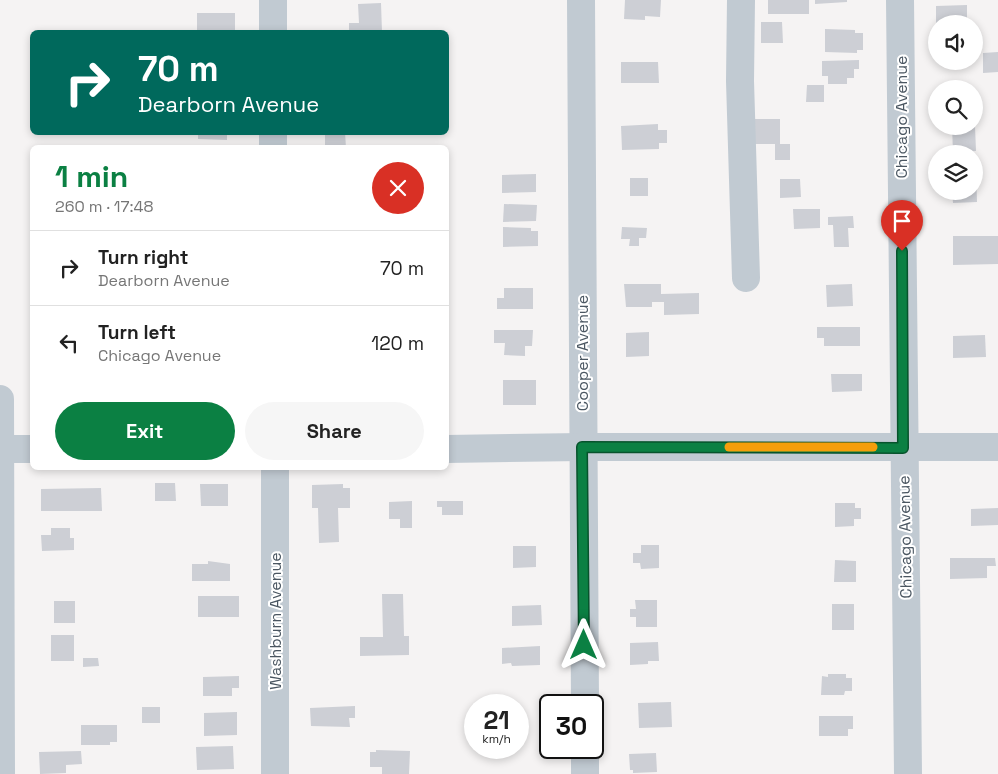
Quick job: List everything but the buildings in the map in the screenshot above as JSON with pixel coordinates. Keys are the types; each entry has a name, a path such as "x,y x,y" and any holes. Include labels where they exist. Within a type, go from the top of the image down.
{"street":[{"path":"273,0 273,30"},
{"name":"Cooper Avenue","path":"581,0 585,694"},
{"path":"741,0 740,81 746,278"},
{"name":"Chicago Avenue","path":"900,0 903,448 908,774"},
{"path":"0,399 1,774"},
{"path":"449,449 998,447"},
{"path":"0,449 30,449"},
{"name":"Washburn Avenue","path":"275,470 275,774"},
{"path":"585,759 585,774"}],"slow traffic":[{"path":"729,447 873,447"}],"route":[{"path":"584,645 582,447 903,448 902,251"}]}
